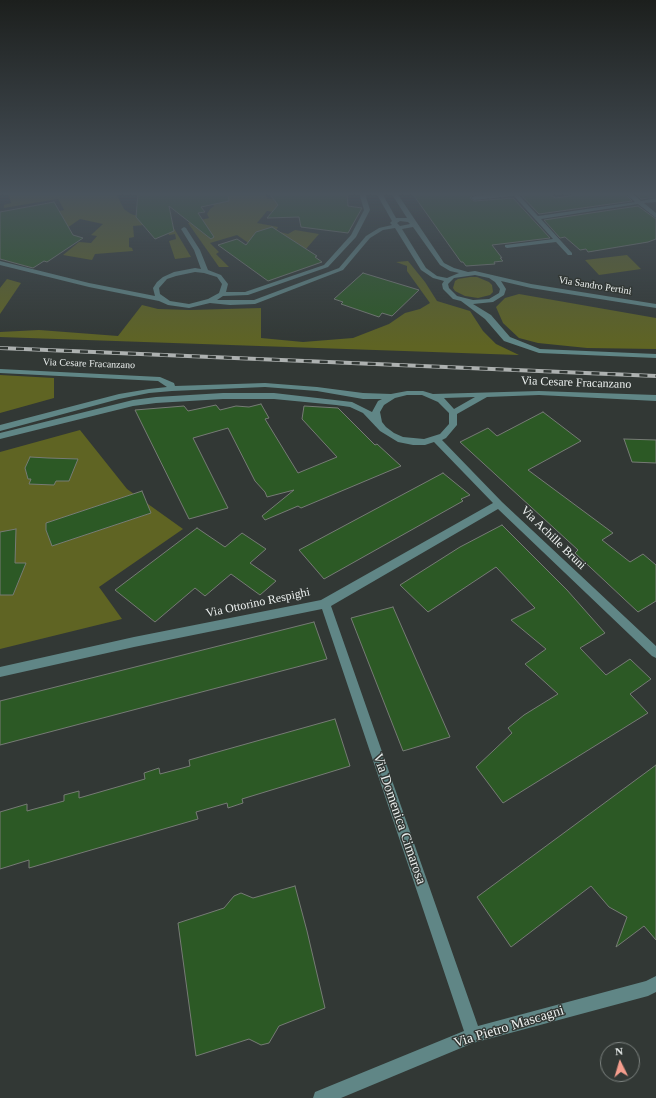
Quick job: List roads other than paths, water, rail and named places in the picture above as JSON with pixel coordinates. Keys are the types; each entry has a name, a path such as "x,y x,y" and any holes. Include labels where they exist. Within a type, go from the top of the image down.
{"street":[{"path":"193,244 205,271"},
{"path":"0,263 89,285 161,299 173,304 189,306 210,301 222,294 246,294 326,266 346,244"},
{"path":"210,301 230,303 255,302 341,269 362,244"},
{"path":"408,244 423,269 435,277 448,280"},
{"name":"Via Sandro Pertini","path":"428,244 442,264 452,270 475,273 531,286 656,306"},
{"path":"507,246 522,244"},
{"path":"561,244 570,254"},
{"path":"161,299 157,294 156,288 159,283 165,278 184,271 205,271 219,276 223,280 224,289 222,294"},
{"path":"475,273 459,274 448,280 445,284 446,289 449,294 464,301 488,317 507,339 539,351 656,356"},
{"path":"464,301 482,302 498,298 502,294 503,289 497,280 490,277"},
{"name":"Via Sandro Pertini","path":"503,289 531,286"},
{"path":"482,302 488,317"},
{"name":"Via Cesare Fracanzano","path":"0,371 160,379 171,385 172,389"},
{"path":"0,428 119,397 149,391 220,386 265,385 317,389 363,396 392,396 411,393 431,396 441,400 453,413 453,425 449,431 436,439 419,442 401,440 391,435 383,429 366,411 352,405 274,396 223,396 156,400 133,403 0,436"},
{"name":"Via Cesare Fracanzano","path":"453,413 467,404 496,393"},
{"name":"Via Cesare Fracanzano","path":"431,396 470,396 496,393 656,398"},
{"path":"378,422 376,412 378,407 392,396"},
{"name":"Via Achille Bruni","path":"436,439 499,504 656,653"},
{"name":"Via Ottorino Respighi","path":"0,672 134,642 325,603 499,504"},
{"name":"Via Domenica Cimarosa","path":"325,603 473,1034"},
{"name":"Via Pietro Mascagni","path":"321,1098 473,1034 648,988 656,984"}],"railway":[{"path":"0,348 656,376"}]}
